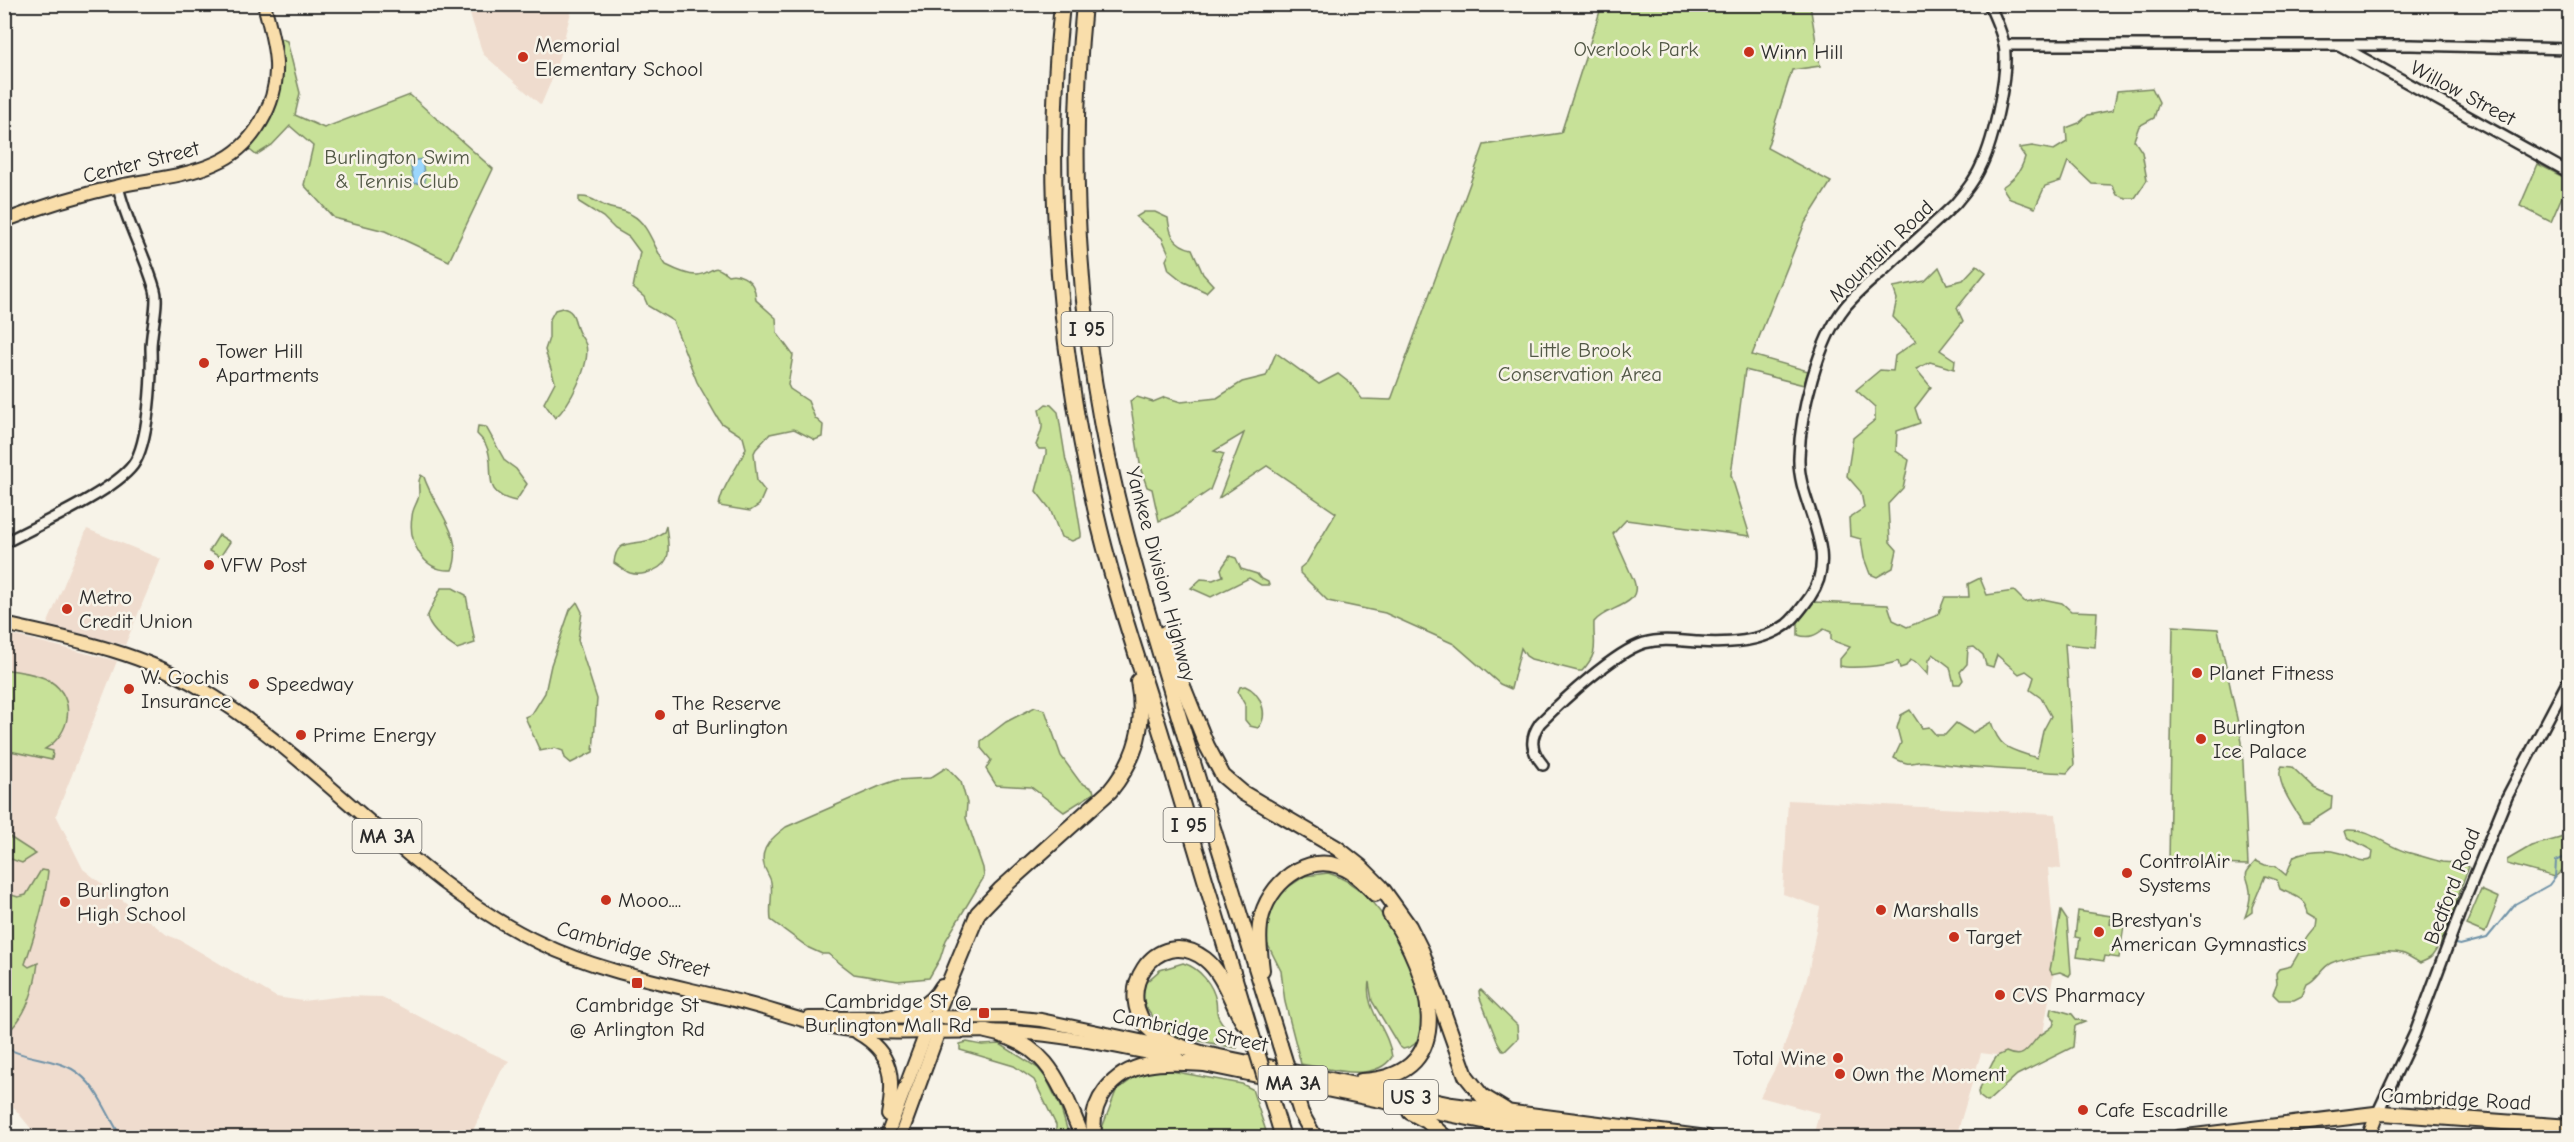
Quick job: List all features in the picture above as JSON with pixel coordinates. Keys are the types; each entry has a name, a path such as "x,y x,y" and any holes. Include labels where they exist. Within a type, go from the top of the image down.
{"highway":[{"path":"1052,4 1055,115"},
{"name":"Yankee Division Highway","path":"1062,4 1054,171 1058,243 1070,372 1095,510 1281,1133"},
{"name":"Yankee Division Highway","path":"1084,4 1080,59 1077,180 1086,319 1094,382 1110,469 1142,594 1308,1137"},
{"path":"1080,59 1092,4"},
{"path":"1142,594 1164,639 1207,746 1223,776 1242,794 1337,848 1381,887 1409,926 1422,952 1466,1076 1482,1096 1493,1105 1522,1115"},
{"path":"935,1017 975,920 984,906 1110,791 1133,756 1140,735 1142,712 1124,612"},
{"path":"1263,990 1260,927 1266,905 1278,885 1295,870 1305,866 1329,865 1351,872 1377,897 1403,936 1421,977 1428,1001 1430,1025 1422,1050 1415,1060 1397,1073 1375,1080 1334,1081"},
{"path":"888,1018 909,1014 934,999 963,948"},
{"name":"US 3","path":"1204,1059 1162,1038 1149,1029 1141,1017 1136,1000 1137,981 1146,964 1162,953 1185,950 1207,961 1220,977 1253,1039"},
{"path":"986,1031 1004,1034 1020,1041 1043,1059 1063,1090 1083,1137"},
{"path":"1095,1137 1094,1116 1098,1102 1102,1093 1120,1076 1149,1064 1204,1059"},
{"name":"Cambridge Street","path":"1204,1059 1334,1081 1452,1105 1624,1133 1707,1137"},
{"name":"Cambridge Street","path":"1204,1059 1383,1102 1513,1127 1600,1137"},
{"path":"1383,1102 1422,1118 1446,1137"},
{"path":"1301,1113 1315,1137"},
{"name":"Cambridge Road","path":"2178,1137 2377,1114 2426,1114 2570,1127"},
{"path":"1491,1137 1513,1127"}],"main road":[{"name":"Center Street","path":"4,221 118,186 189,172 217,163 239,149 252,135 268,108 275,80 275,57 264,4"},
{"name":"Cambridge Street","path":"4,624 113,649 157,666 202,689 274,742 429,870 494,917 530,938 563,953 598,965 804,1019 826,1027 854,1030 986,1031 1058,1036 1204,1059"},
{"name":"Cambridge Street","path":"804,1019 983,1016 1041,1020 1204,1059"},
{"path":"885,1137 925,1031 935,1017"},
{"path":"900,1137 939,1031 935,1017"},
{"path":"854,1030 880,1049 891,1072 891,1097 885,1137"},
{"path":"2368,1137 2377,1114"}],"street":[{"name":"Mountain Road","path":"1543,765 1535,756 1532,745 1533,735 1540,723 1626,652 1642,644 1659,641 1736,642 1762,635 1788,624 1817,586 1822,560 1821,549 1803,492 1798,458 1809,394 1822,352 1835,321 1853,297 1948,210 1968,189 1978,172 1991,140 2000,97 2004,45 1989,4"},
{"path":"2004,45 2411,45 2570,49"},
{"name":"Willow Street","path":"2340,46 2570,173"},
{"path":"4,543 59,514 118,478 133,465 142,445 151,372 151,333 156,294 129,227 118,186"},
{"name":"Bedford Road","path":"2377,1114 2415,1033 2507,797 2570,677"}],"shaded area":[{"name":"Memorial Elementary School","path":"467,5 573,5 555,72 541,105 483,54"},
{"path":"87,529 161,559 125,645 47,625"},
{"name":"Burlington High School","path":"5,633 117,661 56,815 83,869 167,935 180,940 276,997 303,1001 344,996 382,997 509,1061 502,1069 470,1137 78,1138 76,1134 69,1137 38,1137 5,1097"},
{"path":"1788,800 2056,814 2061,869 2048,868 2056,960 2041,1045 2018,1058 1981,1053 1956,1137 1813,1137 1819,1113 1760,1097 1780,1059 1808,975 1820,907 1783,894"}],"green space":[{"name":"Little Brook Conservation Area","path":"1602,5 1810,5 1820,66 1792,70 1767,148 1831,182 1805,223 1752,355 1808,371 1804,385 1745,370 1731,475 1750,536 1626,520 1613,534 1634,581 1635,590 1628,601 1594,622 1594,648 1588,664 1582,671 1578,671 1531,659 1521,648 1511,689 1500,684 1454,644 1385,613 1328,601 1300,573 1300,568 1307,562 1336,513 1267,466 1219,498 1244,433 1214,451 1224,454 1210,490 1173,515 1159,521 1152,489 1147,487 1141,470 1130,401 1137,397 1153,402 1165,397 1181,402 1217,398 1242,382 1266,376 1276,353 1319,384 1338,374 1351,384 1362,399 1391,400 1484,145 1561,133"},
{"name":"Burlington Swim & Tennis Club","path":"277,37 287,41 300,93 295,115 324,128 410,95 493,169 449,261 385,231 334,218 304,185 313,146 290,126 272,145 256,155 246,147 263,125"},
{"path":"2152,88 2159,102 2154,118 2139,126 2134,140 2142,152 2147,180 2135,198 2117,195 2112,185 2092,184 2068,161 2061,181 2045,186 2035,208 2010,199 2002,187 2021,167 2025,157 2019,148 2032,146 2054,150 2067,142 2066,128 2079,123 2088,115 2113,110 2117,91"},
{"path":"2538,164 2569,180 2551,222 2520,206"},
{"path":"579,197 590,198 638,219 669,267 694,275 716,268 728,275 744,277 752,285 756,300 776,318 777,333 793,355 788,385 790,389 808,401 815,418 823,425 822,437 815,440 794,429 770,434 754,453 757,481 765,491 759,505 750,511 719,506 746,448 743,437 721,423 716,415 697,382 673,321 648,306 644,297 633,288 640,252 629,237 579,202"},
{"path":"1144,212 1155,212 1168,218 1174,238 1181,245 1192,249 1203,274 1213,285 1206,292 1184,282 1169,270 1166,260 1169,254 1162,238 1136,217"},
{"path":"1977,265 1986,272 1957,308 1963,321 1940,350 1955,360 1954,369 1930,362 1916,369 1931,387 1915,408 1920,423 1897,431 1896,451 1909,460 1903,488 1888,504 1890,542 1897,550 1893,568 1877,577 1870,574 1864,558 1861,539 1850,536 1849,518 1864,508 1861,492 1847,476 1853,438 1875,420 1875,407 1856,390 1880,370 1893,371 1895,356 1916,341 1893,317 1897,299 1893,287 1925,281 1939,267 1947,284 1963,280"},
{"path":"562,308 573,315 586,345 587,353 578,384 555,418 544,403 555,382 545,350 549,338 549,321 555,310"},
{"path":"1046,404 1051,405 1058,412 1066,461 1072,477 1081,537 1072,541 1061,537 1050,509 1036,491 1046,454 1046,449 1039,449 1036,445 1042,428 1039,410"},
{"path":"478,426 486,427 505,461 516,469 527,484 516,501 504,497 493,486 489,454 477,434"},
{"path":"421,475 452,534 455,558 452,570 433,566 426,561 420,554 412,536 412,514 419,496"},
{"path":"666,526 668,554 659,568 647,573 635,574 614,563 615,556 621,547 650,540 664,532"},
{"path":"219,535 230,542 220,557 209,551"},
{"path":"1230,556 1236,558 1241,569 1257,574 1269,585 1261,585 1249,578 1211,597 1191,588 1201,579 1213,580 1223,576 1221,569"},
{"path":"1980,578 1987,595 2014,591 2025,602 2043,599 2062,603 2071,611 2097,612 2095,647 2065,644 2074,765 2067,773 1981,768 1923,761 1910,763 1894,758 1901,743 1897,728 1901,715 1910,710 1922,728 1929,727 1936,735 1945,735 1956,723 1972,733 1991,722 1998,738 2007,747 2037,758 2043,731 2051,716 2041,698 2030,690 2034,677 2026,671 2019,674 1997,655 1993,667 1986,665 1983,655 1974,647 1968,648 1967,664 1960,672 1963,680 1960,684 1954,684 1950,667 1933,654 1929,660 1928,675 1918,664 1910,660 1906,666 1900,668 1898,661 1878,666 1845,667 1840,666 1840,659 1850,647 1831,640 1831,632 1824,629 1812,636 1798,635 1798,622 1813,602 1888,605 1893,620 1907,627 1938,615 1945,597 1969,597 1968,584"},
{"path":"441,588 453,588 466,595 475,643 457,649 431,626 427,617"},
{"path":"577,602 582,612 578,640 597,699 593,752 571,763 565,758 563,751 555,748 540,751 525,717 532,714 545,693 551,665 570,610"},
{"path":"2173,626 2218,629 2242,742 2248,865 2169,863"},
{"path":"5,669 45,678 59,688 64,697 67,706 65,725 61,734 45,749 53,751 52,760 5,750"},
{"path":"1245,686 1255,693 1262,704 1262,723 1258,728 1250,726 1245,720 1245,705 1238,692 1240,687"},
{"path":"1035,707 1045,710 1061,756 1080,782 1093,789 1094,793 1064,812 1031,787 996,785 986,769 991,760 981,748 981,741 1006,722"},
{"path":"2282,766 2292,767 2315,789 2332,797 2331,808 2309,822 2303,822 2290,802 2280,779"},
{"path":"947,767 961,782 967,803 966,818 984,877 946,940 940,959 929,978 898,981 854,974 828,954 822,954 809,948 771,920 771,882 763,859 766,848 777,834 786,827 880,786 897,780 930,778"},
{"path":"2345,831 2364,832 2402,851 2442,862 2460,862 2469,867 2449,924 2432,956 2420,963 2397,952 2378,952 2338,960 2328,965 2307,984 2302,996 2294,1000 2279,1000 2273,994 2277,984 2276,973 2279,969 2291,966 2306,940 2317,927 2318,919 2308,913 2302,900 2280,889 2277,880 2265,876 2252,912 2245,917 2250,894 2246,876 2248,870 2256,861 2275,866 2286,875 2294,856 2311,851 2336,852 2364,861 2372,859 2373,851 2347,837"},
{"path":"2569,832 2569,864 2555,877 2507,864 2507,860 2531,846 2560,838"},
{"path":"5,834 36,854 22,863 5,857"},
{"path":"41,870 48,871 45,895 25,964 29,967 38,963 35,981 22,1016 10,1030 4,1029 5,893 18,897 26,895"},
{"path":"1328,873 1354,886 1379,910 1404,951 1420,995 1423,1010 1421,1035 1414,1044 1403,1049 1372,1001 1369,982 1370,1002 1390,1047 1392,1057 1384,1065 1374,1070 1336,1071 1301,1064 1285,1002 1281,971 1267,943 1267,925 1272,906 1284,890 1305,876"},
{"path":"2481,890 2499,898 2485,933 2466,925"},
{"path":"2061,911 2067,920 2071,973 2069,976 2060,972 2052,974 2050,970"},
{"name":"Brestyan's American Gymnastics","path":"2078,911 2111,916 2110,924 2124,926 2119,958 2105,956 2104,961 2077,957 2080,938 2075,937"},
{"path":"1183,963 1195,969 1209,983 1216,1001 1218,1016 1234,1038 1237,1048 1174,1036 1164,1031 1145,1006 1142,995 1144,984 1160,970"},
{"path":"1481,990 1517,1025 1518,1038 1505,1051 1497,1041 1480,998 1479,991"},
{"path":"2051,1008 2072,1014 2076,1019 2085,1022 2075,1026 2073,1047 2017,1075 1987,1102 1979,1096 1978,1092 1997,1056 2006,1052 2017,1055 2027,1050 2037,1038 2053,1026 2055,1020 2050,1014"},
{"path":"967,1042 982,1045 1000,1044 1038,1068 1046,1078 1060,1106 1068,1132 1073,1137 1056,1137 1056,1125 1034,1080 1014,1066 960,1050 960,1044"},
{"path":"1171,1071 1242,1084 1252,1089 1268,1137 1104,1137 1102,1128 1116,1091 1139,1074"},
{"path":"1342,1129 1359,1133 1365,1137 1341,1137"}],"water":[{"path":"422,159 425,182 414,184 410,161"}],"waterway":[{"path":"2455,944 2460,945 2487,938 2515,904 2549,885 2555,877 2556,861 2570,855"},
{"path":"4,1047 21,1054 64,1065 81,1075 101,1100 122,1138"}],"place":[{"name":"Winn Hill","path":"1749,52"},
{"name":"Memorial Elementary School","path":"523,57"},
{"name":"Tower Hill Apartments","path":"204,363"},
{"name":"VFW Post","path":"209,565"},
{"name":"Metro Credit Union","path":"67,609"},
{"name":"Planet Fitness","path":"2197,673"},
{"name":"Speedway","path":"254,684"},
{"name":"W. Gochis Insurance","path":"129,689"},
{"name":"The Reserve at Burlington","path":"660,715"},
{"name":"Prime Energy","path":"301,735"},
{"name":"Burlington Ice Palace","path":"2201,739"},
{"name":"ControlAir Systems","path":"2127,873"},
{"name":"Mooo....","path":"606,900"},
{"name":"Burlington High School","path":"65,902"},
{"name":"Marshalls","path":"1881,910"},
{"name":"Brestyan's American Gymnastics","path":"2099,932"},
{"name":"Target","path":"1954,937"},
{"name":"Cambridge St @ Arlington Rd","path":"637,983"},
{"name":"CVS Pharmacy","path":"2000,995"},
{"name":"Cambridge St @ Burlington Mall Rd","path":"984,1013"},
{"name":"Total Wine","path":"1838,1058"},
{"name":"Own the Moment","path":"1840,1074"},
{"name":"Cafe Escadrille","path":"2083,1110"}],"park label":[{"name":"Overlook Park","path":"1636,49"}]}
